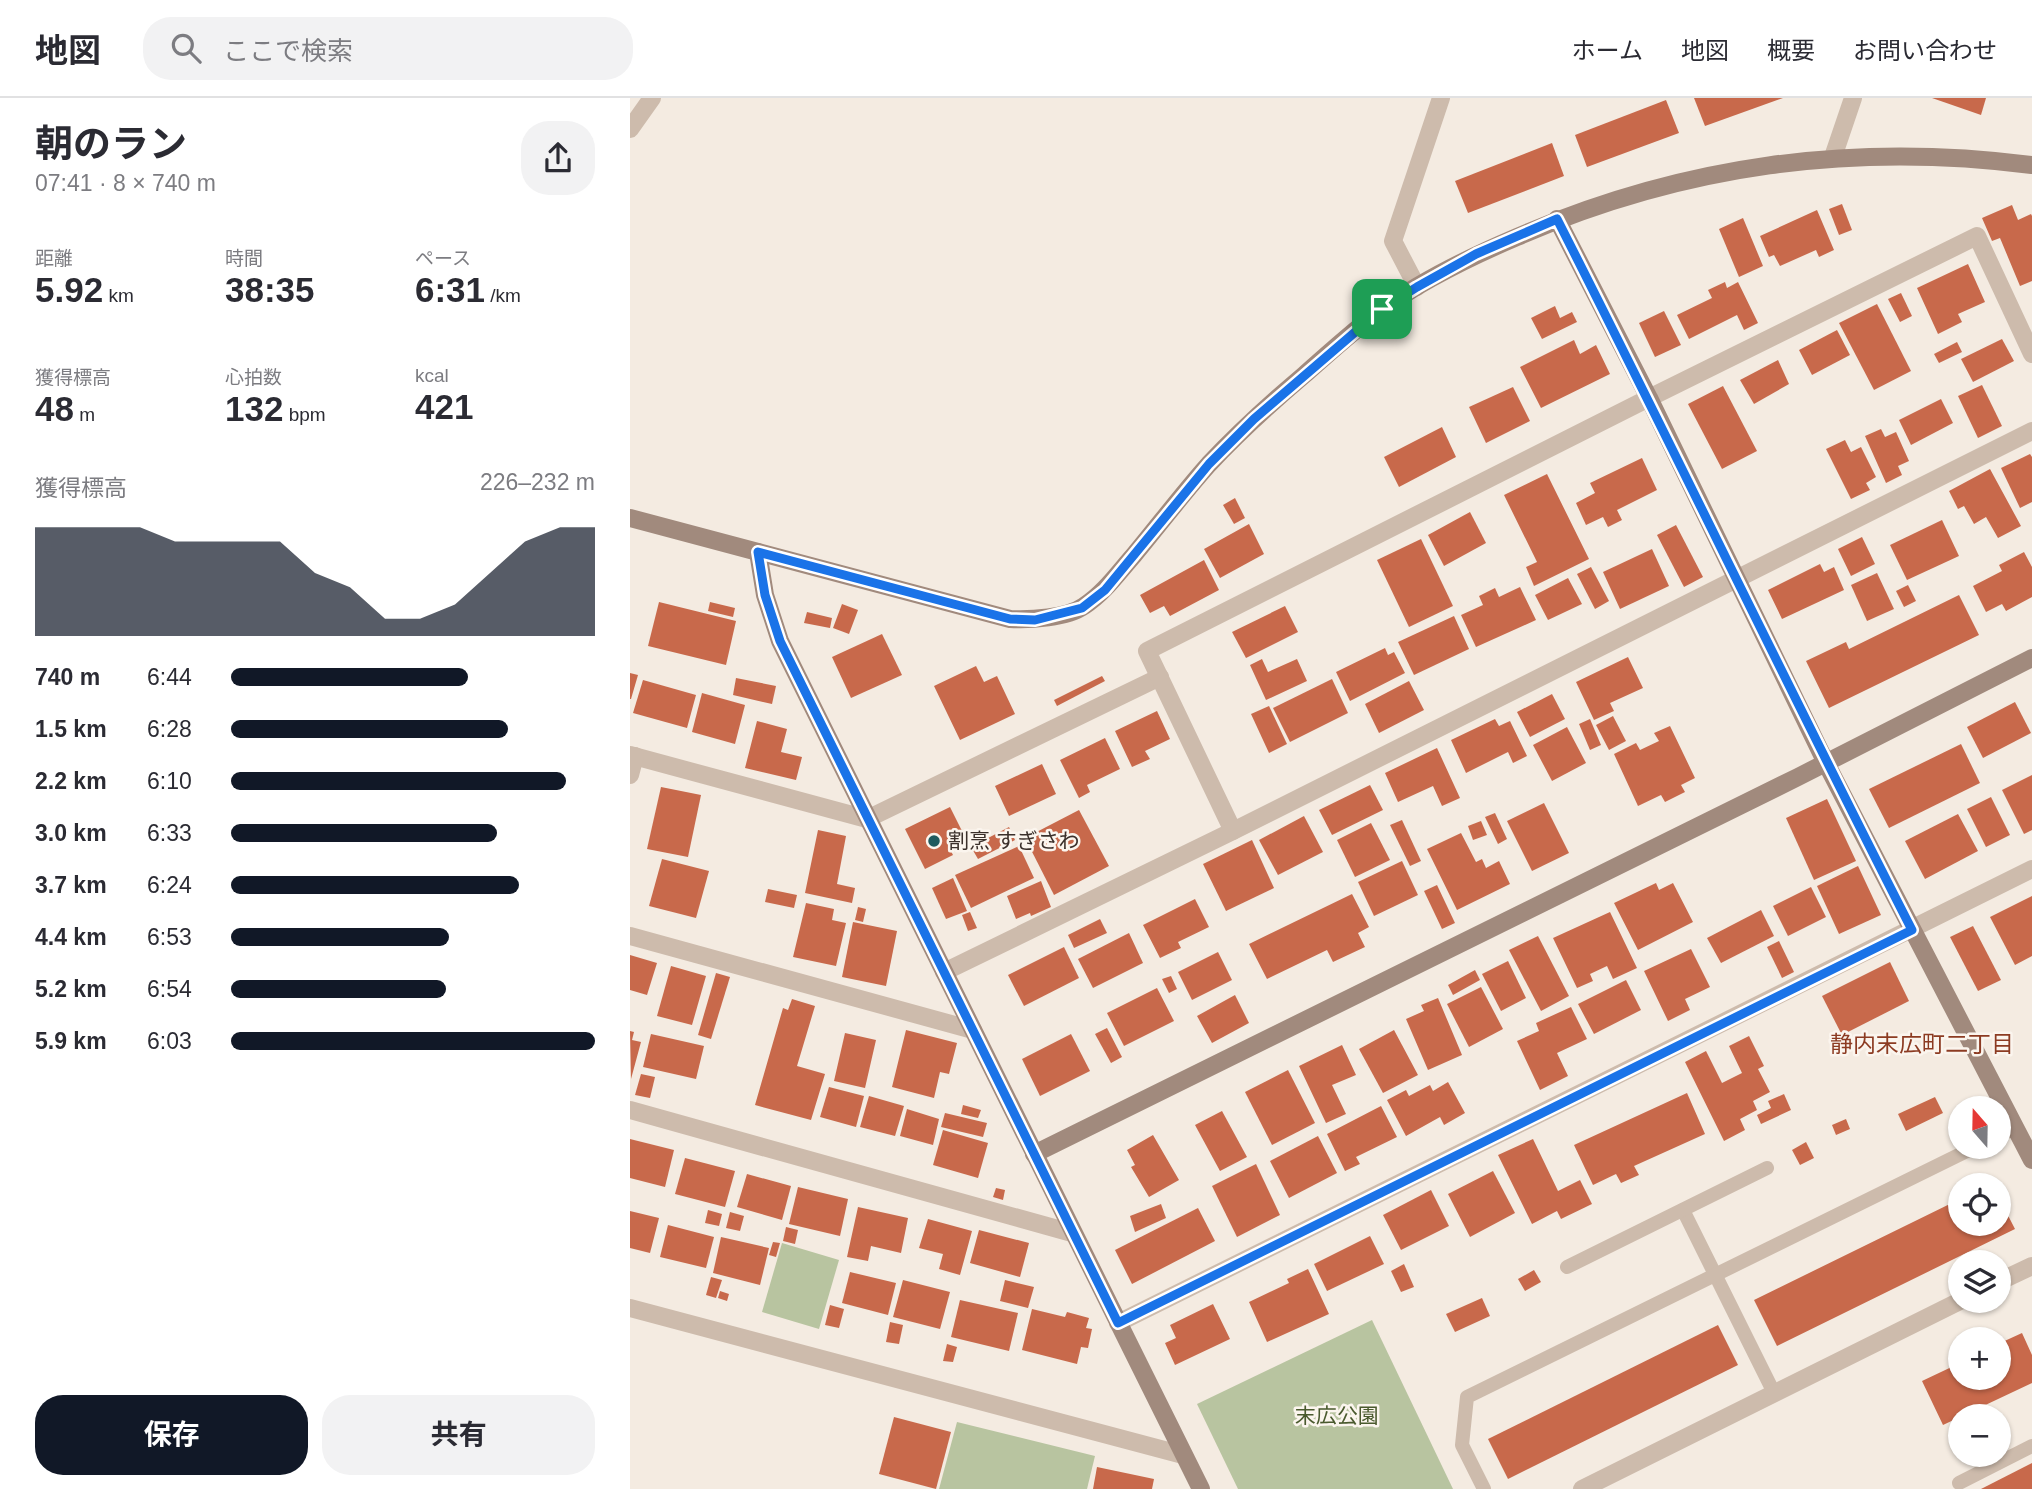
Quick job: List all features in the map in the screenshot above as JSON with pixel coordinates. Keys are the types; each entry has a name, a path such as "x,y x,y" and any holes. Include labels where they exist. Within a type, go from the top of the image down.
{"street":[{"path":"630,129 652,98"},
{"path":"1417,287 1393,241 1441,98"},
{"path":"1833,158 1853,98"},
{"path":"630,517 1010,619 1035,620 1082,608 1105,590 1209,464 1254,419 1382,309 1476,254 1557,219 1650,188 1742,168 1833,158 1905,155 1987,159 2032,165"},
{"path":"1557,219 1649,398 1736,580 1912,930 1990,1096"},
{"path":"1233,831 1147,651 1977,236 2032,354"},
{"path":"944,972 1233,831 2032,431"},
{"path":"758,552 765,595 780,641 1200,1489"},
{"path":"1034,1154 2032,659"},
{"path":"630,775 632,756 867,819 1160,677"},
{"path":"1118,1323 2032,869"},
{"path":"630,936 973,1030"},
{"path":"630,1110 1072,1233"},
{"path":"2011,1136 2032,1160"},
{"path":"2011,1276 2032,1266"},
{"path":"1582,1489 1948,1307"},
{"path":"630,1308 1183,1455"}],"lane":[{"path":"1484,1489 1462,1445 1467,1397 1951,1159"},
{"path":"1567,1267 1768,1168"},
{"path":"1683,1210 1774,1393"},
{"path":"1959,1483 2032,1446"}],"green space":[{"path":"782,1243 839,1260 819,1329 762,1312"},
{"name":"末広公園","path":"1372,1320 1453,1489 1238,1489 1197,1404"},
{"path":"957,1422 1095,1456 1087,1489 939,1489"}],"building":[{"path":"1694,98 1783,98 1705,126"},
{"path":"1932,98 1986,98 1981,115"},
{"path":"1666,100 1679,133 1587,167 1575,135"},
{"path":"1552,143 1564,176 1468,213 1455,181"},
{"path":"1842,204 1852,230 1839,235 1829,209"},
{"path":"2012,205 2018,220 2031,214 2032,216 2032,281 2020,286 2000,238 1992,241 1982,218"},
{"path":"1817,210 1834,250 1819,257 1816,250 1780,266 1774,255 1769,257 1760,236"},
{"path":"1743,218 1763,266 1739,277 1719,229"},
{"path":"1968,264 1985,302 1958,314 1962,322 1938,334 1917,288"},
{"path":"1725,282 1727,288 1738,282 1758,323 1744,330 1737,315 1689,339 1677,315 1712,298 1708,290"},
{"path":"1901,293 1912,316 1900,322 1888,299"},
{"path":"1877,304 1911,371 1874,390 1839,323"},
{"path":"1555,306 1560,318 1572,312 1577,322 1542,339 1531,318"},
{"path":"1664,311 1681,345 1655,357 1639,323"},
{"path":"1837,330 1850,355 1812,375 1799,350"},
{"path":"2002,339 2014,361 1973,382 1961,359"},
{"path":"1574,340 1580,354 1596,345 1610,374 1541,408 1520,367"},
{"path":"1957,342 1962,352 1939,363 1934,354"},
{"path":"1778,360 1789,384 1754,404 1740,380"},
{"path":"1982,385 2002,426 1978,438 1958,396"},
{"path":"1723,386 1757,451 1722,469 1688,404"},
{"path":"1513,387 1530,421 1486,443 1469,407"},
{"path":"1941,399 1953,423 1911,445 1899,420"},
{"path":"1442,427 1456,457 1399,487 1384,457"},
{"path":"1881,429 1885,437 1896,432 1909,461 1898,466 1902,475 1886,483 1865,436"},
{"path":"1845,440 1851,452 1861,447 1876,477 1866,483 1870,490 1851,499 1826,449"},
{"path":"2030,454 2032,502 2020,508 2001,468"},
{"path":"1642,458 1657,490 1617,510 1622,520 1608,527 1603,517 1586,525 1576,503 1595,493 1590,483"},
{"path":"1990,469 2021,526 1998,538 1986,517 1974,524 1964,506 1958,509 1949,491"},
{"path":"1547,474 1589,559 1534,586 1526,567 1537,562 1504,495"},
{"path":"1235,498 1245,518 1234,524 1223,505"},
{"path":"1470,512 1486,543 1444,566 1428,535"},
{"path":"1942,520 1959,556 1907,580 1890,545"},
{"path":"1249,524 1264,554 1220,578 1204,549"},
{"path":"1676,525 1703,577 1684,587 1657,535"},
{"path":"1862,537 1875,564 1851,576 1838,549"},
{"path":"1421,539 1453,606 1409,627 1377,560"},
{"path":"1652,549 1669,586 1620,609 1603,572"},
{"path":"2024,552 2032,567 2032,597 2006,611 2002,604 1986,612 1973,586 2002,571 1999,565"},
{"path":"1204,560 1219,590 1170,616 1164,606 1150,613 1140,595"},
{"path":"1820,564 1824,572 1834,567 1844,590 1782,619 1768,590"},
{"path":"1591,567 1609,601 1595,609 1577,574"},
{"path":"1877,573 1894,609 1867,621 1851,585"},
{"path":"1568,578 1582,604 1548,620 1535,595"},
{"path":"1908,585 1916,601 1904,607 1896,591"},
{"path":"1520,587 1536,620 1476,647 1461,615 1483,605 1479,596 1495,588 1499,597"},
{"path":"1959,595 1979,635 1829,708 1806,661 1846,642 1849,649"},
{"path":"659,602 736,621 726,665 648,646"},
{"path":"710,602 735,608 733,617 708,611"},
{"path":"842,604 858,610 849,634 833,628"},
{"path":"1285,606 1298,632 1246,658 1232,632"},
{"path":"807,612 832,618 830,628 804,623"},
{"path":"1454,616 1469,649 1414,675 1398,642"},
{"path":"882,634 902,675 851,698 832,657"},
{"path":"1385,648 1388,655 1394,652 1405,673 1350,701 1336,672"},
{"path":"1628,657 1643,688 1610,703 1614,711 1594,720 1576,682"},
{"path":"1262,659 1268,672 1297,659 1307,681 1266,700 1250,665"},
{"path":"976,666 984,682 997,676 1015,714 960,740 934,686"},
{"path":"630,673 638,675 631,699 630,699"},
{"path":"1102,676 1105,681 1057,706 1054,700"},
{"path":"736,678 776,686 772,704 733,695"},
{"path":"1332,679 1348,713 1290,742 1273,708"},
{"path":"643,680 696,695 687,728 633,713"},
{"path":"1409,681 1424,710 1379,733 1365,704"},
{"path":"702,693 745,705 735,744 692,732"},
{"path":"1552,694 1565,719 1530,737 1517,712"},
{"path":"2015,702 2031,733 1983,758 1967,727"},
{"path":"1269,706 1287,744 1269,753 1251,714"},
{"path":"1157,711 1170,739 1145,751 1150,759 1132,767 1115,731"},
{"path":"1613,716 1626,741 1609,750 1596,725"},
{"path":"1495,719 1499,726 1510,721 1527,756 1513,763 1508,752 1466,773 1451,740"},
{"path":"1590,719 1601,745 1590,750 1579,724"},
{"path":"757,721 787,729 781,752 802,757 796,780 745,768"},
{"path":"1670,726 1695,778 1681,785 1685,792 1665,802 1661,795 1638,806 1614,754 1636,743 1640,750 1659,741 1654,733"},
{"path":"1567,727 1586,763 1552,781 1533,745"},
{"path":"1105,738 1120,769 1087,785 1090,792 1079,798 1060,760"},
{"path":"1961,744 1980,783 1889,828 1869,789"},
{"path":"1437,748 1460,798 1442,806 1433,786 1398,802 1385,773"},
{"path":"1042,764 1056,794 1009,816 995,786"},
{"path":"2032,775 2032,830 2024,834 2002,790"},
{"path":"1370,785 1383,810 1332,835 1319,810"},
{"path":"661,787 701,795 688,857 647,849"},
{"path":"1991,797 2010,835 1986,847 1967,809"},
{"path":"1827,799 1856,861 1814,880 1786,818"},
{"path":"1544,803 1569,853 1532,871 1507,821"},
{"name":"割烹 すぎさわ","path":"950,807 965,837 948,845 953,855 925,869 905,829"},
{"path":"1079,810 1109,866 1054,895 1025,838"},
{"path":"1495,813 1507,839 1498,844 1485,817"},
{"path":"1958,814 1978,851 1925,879 1905,841"},
{"path":"1304,816 1323,852 1278,875 1259,840"},
{"path":"1402,820 1421,861 1410,866 1390,825"},
{"path":"1481,821 1487,835 1473,840 1468,826"},
{"path":"1371,823 1390,860 1355,877 1337,840"},
{"path":"1009,827 1015,840 978,859 971,847"},
{"path":"818,830 846,836 837,884 855,888 852,903 805,893"},
{"path":"1461,833 1476,862 1482,859 1486,868 1499,861 1510,884 1457,910 1427,849"},
{"path":"1252,840 1274,888 1226,911 1203,864"},
{"path":"1019,846 1034,878 971,908 955,875"},
{"path":"662,859 709,871 696,918 649,906"},
{"path":"1402,861 1418,895 1374,916 1358,882"},
{"path":"1858,866 1881,915 1839,934 1817,886"},
{"path":"953,878 967,911 946,919 932,888"},
{"path":"1041,881 1051,907 1016,919 1007,896"},
{"path":"1656,883 1659,890 1673,883 1693,922 1638,950 1614,903"},
{"path":"1437,885 1455,923 1442,929 1424,891"},
{"path":"1811,887 1826,917 1788,936 1773,906"},
{"path":"768,889 797,895 794,908 765,902"},
{"path":"1352,894 1369,927 1358,933 1365,947 1333,962 1327,950 1267,979 1249,944"},
{"path":"2032,896 2032,956 2015,965 1990,917"},
{"path":"1195,899 1209,927 1178,942 1181,948 1160,958 1143,925"},
{"path":"806,903 834,909 832,920 846,923 836,966 793,957"},
{"path":"858,907 866,909 863,922 855,920"},
{"path":"1761,910 1774,936 1721,963 1707,938"},
{"path":"970,912 977,928 968,931 962,915"},
{"path":"1610,912 1637,968 1613,979 1607,966 1590,974 1593,981 1577,988 1553,938"},
{"path":"1100,919 1107,933 1074,948 1068,935"},
{"path":"853,922 897,931 886,986 842,977"},
{"path":"1973,926 2001,980 1978,991 1950,937"},
{"path":"1129,933 1143,963 1093,988 1078,959"},
{"path":"1538,936 1569,996 1541,1011 1509,950"},
{"path":"1779,941 1794,972 1782,978 1767,947"},
{"path":"1064,947 1079,978 1024,1006 1008,975"},
{"path":"1691,949 1710,987 1685,999 1690,1010 1668,1021 1644,971"},
{"path":"1218,952 1232,980 1192,1000 1178,972"},
{"path":"630,955 657,963 647,995 630,990"},
{"path":"1508,961 1526,998 1501,1011 1482,974"},
{"path":"1890,962 1909,1001 1842,1035 1822,996"},
{"path":"671,966 706,976 692,1025 657,1016"},
{"path":"1475,970 1480,980 1453,995 1448,985"},
{"path":"716,973 730,977 711,1039 698,1035"},
{"path":"1171,976 1177,989 1169,993 1162,979"},
{"path":"1626,980 1641,1010 1594,1034 1578,1004"},
{"path":"1481,987 1503,1029 1469,1047 1447,1004"},
{"path":"1157,988 1174,1021 1124,1046 1107,1013"},
{"path":"1235,995 1249,1023 1212,1043 1197,1016"},
{"path":"1438,998 1462,1055 1428,1070 1406,1019 1424,1011 1421,1005"},
{"path":"792,999 815,1006 797,1066 825,1074 811,1120 755,1105 783,1008 788,1010"},
{"path":"1571,1007 1587,1039 1557,1053 1568,1076 1540,1090 1517,1041 1539,1031 1536,1023"},
{"path":"1107,1028 1122,1057 1111,1063 1095,1034"},
{"path":"906,1030 957,1043 949,1074 940,1072 934,1098 892,1087"},
{"path":"1394,1030 1418,1075 1383,1093 1359,1049"},
{"path":"630,1031 634,1032 632,1040 641,1042 631,1079"},
{"path":"845,1033 876,1040 865,1088 834,1081"},
{"path":"651,1034 704,1046 696,1079 643,1067"},
{"path":"1071,1034 1090,1071 1040,1096 1022,1059"},
{"path":"1749,1036 1764,1066 1758,1069 1770,1092 1753,1101 1757,1110 1740,1119 1745,1130 1724,1141 1685,1062 1706,1051 1722,1083 1742,1073 1729,1046"},
{"path":"1342,1045 1356,1075 1332,1085 1346,1114 1326,1123 1299,1066"},
{"path":"1288,1070 1315,1123 1272,1145 1245,1092"},
{"path":"641,1074 655,1077 650,1098 635,1095"},
{"path":"1448,1082 1465,1113 1444,1125 1440,1117 1406,1136 1387,1100 1406,1090 1409,1096 1430,1085 1433,1091"},
{"path":"829,1087 864,1096 856,1127 820,1117"},
{"path":"1687,1093 1705,1134 1634,1166 1639,1175 1621,1183 1616,1174 1593,1185 1574,1145"},
{"path":"1784,1094 1791,1110 1761,1124 1757,1115 1771,1108 1768,1101"},
{"path":"869,1096 904,1106 895,1136 860,1127"},
{"path":"1935,1097 1943,1113 1906,1131 1898,1114"},
{"path":"963,1105 981,1110 978,1118 961,1114"},
{"path":"1381,1106 1397,1137 1356,1157 1360,1164 1345,1171 1327,1134"},
{"path":"907,1109 939,1119 933,1145 900,1136"},
{"path":"1222,1111 1247,1157 1220,1171 1195,1125"},
{"path":"945,1113 987,1123 983,1137 941,1127"},
{"path":"1846,1119 1850,1129 1836,1135 1832,1125"},
{"path":"943,1130 988,1143 978,1178 933,1165"},
{"path":"1153,1135 1179,1180 1149,1197 1131,1167 1135,1165 1127,1150"},
{"path":"1318,1136 1337,1173 1289,1198 1270,1161"},
{"path":"630,1139 674,1150 665,1187 630,1178"},
{"path":"1533,1139 1558,1191 1580,1180 1592,1204 1561,1219 1557,1211 1532,1224 1498,1155"},
{"path":"1806,1142 1814,1158 1800,1165 1792,1150"},
{"path":"685,1158 735,1171 725,1207 675,1194"},
{"path":"1256,1164 1280,1215 1237,1237 1212,1186"},
{"path":"1493,1171 1515,1213 1470,1237 1448,1194"},
{"path":"747,1174 791,1186 782,1220 737,1207"},
{"path":"798,1187 848,1199 840,1236 789,1224"},
{"path":"996,1188 1005,1190 1003,1200 993,1197"},
{"path":"1431,1190 1449,1226 1401,1250 1383,1215"},
{"path":"1161,1204 1166,1218 1135,1232 1130,1216"},
{"path":"1948,1205 1948,1236 2001,1236 1972,1250 1948,1250 1948,1262 1777,1346 1754,1300"},
{"path":"858,1207 908,1218 901,1253 871,1246 868,1261 847,1257"},
{"path":"1198,1208 1215,1241 1132,1284 1115,1250"},
{"path":"708,1210 722,1214 719,1226 705,1223"},
{"path":"630,1211 659,1218 650,1253 630,1248"},
{"path":"730,1212 744,1216 740,1231 726,1228"},
{"path":"928,1219 972,1231 960,1275 939,1269 943,1254 919,1248"},
{"path":"668,1225 714,1237 706,1268 660,1257"},
{"path":"786,1227 798,1230 795,1244 783,1241"},
{"path":"979,1230 1029,1243 1020,1277 970,1263"},
{"path":"1370,1236 1384,1264 1327,1291 1314,1264"},
{"path":"721,1237 769,1248 760,1285 713,1273"},
{"path":"773,1242 780,1243 776,1257 769,1255"},
{"path":"1404,1264 1414,1287 1401,1292 1391,1271"},
{"path":"1308,1269 1329,1314 1267,1342 1249,1302 1289,1283 1287,1279"},
{"path":"1534,1270 1541,1282 1525,1291 1518,1279"},
{"path":"850,1272 896,1283 888,1315 842,1303"},
{"path":"711,1277 722,1280 716,1298 706,1295"},
{"path":"903,1280 950,1292 940,1329 893,1317"},
{"path":"1005,1280 1034,1287 1028,1308 1000,1301"},
{"path":"720,1291 729,1294 727,1301 718,1298"},
{"path":"1482,1298 1490,1316 1455,1332 1446,1314"},
{"path":"960,1300 1018,1313 1009,1351 951,1337"},
{"path":"1213,1304 1230,1339 1175,1365 1165,1343 1176,1338 1170,1325"},
{"path":"830,1305 844,1309 839,1328 825,1325"},
{"path":"1032,1309 1065,1317 1067,1312 1089,1318 1086,1328 1092,1329 1088,1348 1081,1347 1077,1364 1022,1350"},
{"path":"890,1322 903,1325 899,1344 886,1342"},
{"path":"1718,1325 1738,1365 1508,1479 1488,1439"},
{"path":"2022,1333 2032,1355 2032,1383 1988,1404 1948,1404 1948,1423 1943,1425 1922,1381 1948,1369 1948,1390 2011,1390 2011,1338"},
{"path":"947,1344 957,1347 953,1362 943,1361"},
{"path":"894,1417 951,1432 936,1489 879,1474"},
{"path":"2032,1463 2032,1489 1981,1489"},
{"path":"1097,1467 1154,1479 1152,1489 1093,1489"}],"place":[{"name":"割烹 すぎさわ","path":"934,841"}],"district":[{"name":"静内末広町二丁目","path":"1922,1044"}],"route":[{"path":"1557,219 1649,398 1736,580 1912,930 1118,1323 780,641 765,595 758,552 1010,619 1035,620 1082,608 1105,590 1209,464 1254,419 1382,309 1476,254 1557,219"}]}
